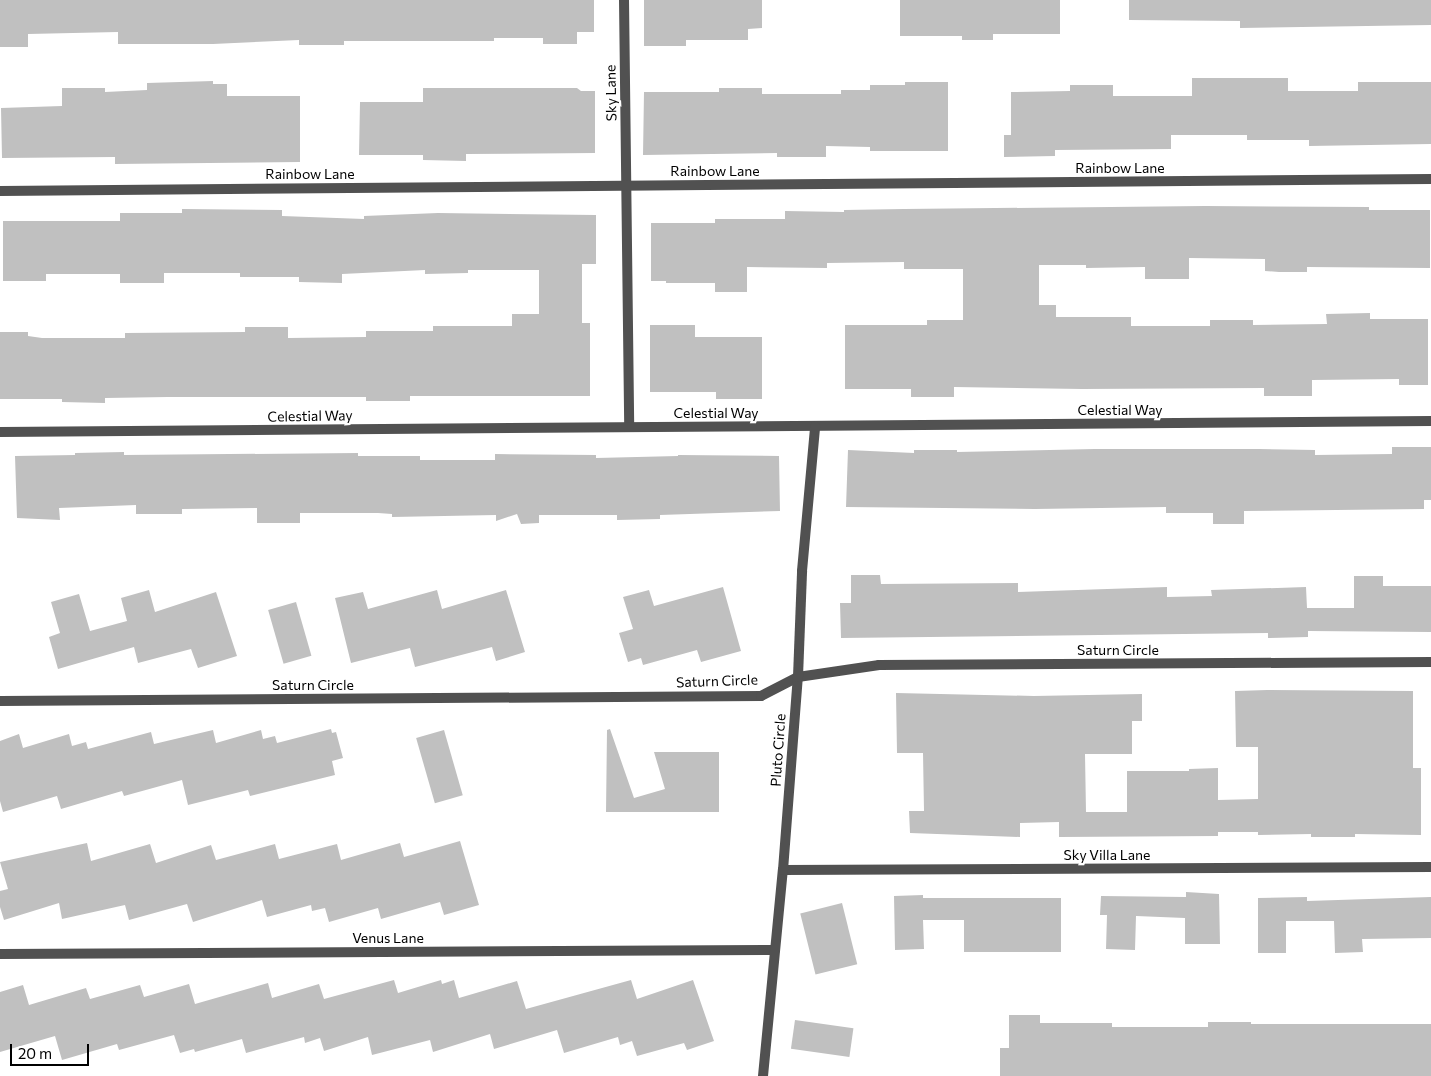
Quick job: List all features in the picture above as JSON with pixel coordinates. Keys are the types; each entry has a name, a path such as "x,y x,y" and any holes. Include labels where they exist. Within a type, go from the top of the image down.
{"street":[{"name":"Sky Lane","path":"624,0 629,427"},
{"name":"Rainbow Lane","path":"0,190 1431,179"},
{"name":"Celestial Way","path":"0,432 1431,421"},
{"name":"Pluto Circle","path":"763,1076 783,870 798,677 802,571 815,427"},
{"name":"Saturn Circle","path":"0,701 761,696 798,677 879,666 1431,662"},
{"name":"Sky Villa Lane","path":"783,870 1431,868"},
{"name":"Venus Lane","path":"0,954 775,950"}],"building":[{"path":"0,0 594,0 594,32 577,32 577,44 543,44 543,38 494,38 494,41 344,41 344,45 299,45 299,40 213,44 118,44 118,32 28,34 28,47 0,47"},
{"path":"644,0 762,0 762,28 748,29 748,40 686,40 686,46 644,46"},
{"path":"900,0 1060,0 1060,34 993,34 993,40 962,40 962,36 900,36"},
{"path":"1129,0 1431,0 1431,25 1240,28 1240,21 1129,20"},
{"path":"1192,78 1288,78 1288,91 1358,91 1358,82 1431,82 1431,144 1309,146 1309,140 1247,140 1247,135 1171,135 1171,149 1055,150 1055,156 1004,157 1004,135 1011,135 1011,92 1070,91 1070,85 1113,85 1113,96 1192,96"},
{"path":"213,81 213,84 227,84 227,96 300,96 300,162 115,164 115,157 2,158 1,108 62,106 62,88 105,88 105,92 147,90 147,83"},
{"path":"905,82 948,82 948,151 870,151 870,147 826,146 826,157 777,157 777,153 643,155 644,92 719,92 719,88 762,88 762,94 841,94 841,90 870,90 870,85 905,85"},
{"path":"423,88 577,88 581,91 595,91 595,153 466,154 466,161 423,160 423,155 359,155 360,102 423,102"},
{"path":"1205,206 1369,207 1369,210 1430,210 1430,268 1307,267 1307,272 1279,272 1265,271 1265,259 1189,258 1189,279 1145,279 1145,267 1086,268 1086,265 1039,265 1039,305 1056,305 1056,317 1131,317 1131,326 1210,326 1210,320 1253,320 1253,325 1327,324 1326,314 1370,313 1370,319 1428,319 1428,385 1399,385 1399,379 1312,380 1312,396 1264,396 1264,388 1082,389 954,387 954,397 911,397 911,389 845,389 845,325 927,325 927,320 963,320 963,269 904,269 904,262 827,263 827,268 747,267 747,292 715,292 715,283 666,283 666,281 651,281 651,223 715,223 715,219 785,219 785,211 844,212 844,210 904,209"},
{"path":"182,209 282,210 282,216 364,219 364,216 438,213 596,215 596,264 582,264 582,323 590,323 590,396 410,396 410,401 366,401 366,397 168,397 105,398 105,403 62,402 62,399 0,399 0,332 28,332 28,336 42,338 125,338 125,333 245,332 245,327 288,327 288,338 366,337 366,331 433,331 433,326 512,326 512,314 539,314 539,270 468,270 468,273 425,274 425,270 342,274 342,283 299,282 299,277 240,277 240,273 164,273 164,283 120,283 120,274 46,274 46,281 3,281 3,221 120,221 120,213 182,213"},
{"path":"650,325 695,325 695,337 762,337 762,399 716,399 716,392 650,392"},
{"path":"1392,447 1431,447 1431,500 1424,500 1424,509 1244,511 1244,524 1213,524 1213,513 1166,513 1166,507 1035,509 846,507 848,450 914,453 914,450 957,450 957,452 1095,449 1259,449 1315,450 1315,455 1392,454"},
{"path":"124,452 124,455 358,453 358,456 420,456 420,460 495,460 495,454 596,455 596,458 678,455 779,456 780,511 660,515 660,519 617,520 617,515 539,515 539,523 521,524 517,514 496,521 496,515 392,517 392,514 378,513 300,513 300,523 257,523 257,508 182,509 182,514 136,514 136,505 59,508 60,520 17,518 15,456"},
{"path":"851,575 880,575 881,584 1018,583 1018,592 1167,587 1167,597 1212,596 1211,590 1306,587 1307,608 1354,608 1354,576 1383,576 1383,586 1431,586 1431,632 1308,631 1308,637 1268,638 1268,633 841,638 840,603 851,603"},
{"path":"723,587 741,651 701,662 697,650 643,665 641,658 628,662 619,633 633,629 623,597 649,590 654,606"},
{"path":"149,590 155,612 216,592 237,656 198,668 191,649 138,663 134,647 58,669 49,637 60,633 51,602 79,594 90,631 127,621 121,598"},
{"path":"437,590 442,609 506,590 525,652 496,661 492,647 415,667 410,648 351,663 335,598 363,592 368,609"},
{"path":"296,602 311,656 284,664 268,610"},
{"path":"1235,691 1413,691 1413,768 1421,768 1421,835 1355,834 1355,837 1311,837 1311,834 1258,835 1258,832 1218,832 1218,836 1059,837 1059,822 1020,823 1020,837 910,833 909,811 924,811 923,753 897,753 896,693 1034,696 1142,694 1142,721 1132,721 1132,754 1085,754 1086,812 1127,812 1127,771 1189,771 1189,769 1218,768 1218,800 1258,799 1258,747 1236,747"},
{"path":"331,729 332,733 336,732 343,758 332,761 335,775 250,796 248,790 188,805 182,780 124,796 122,791 61,809 57,796 3,812 0,801 0,741 19,734 23,748 69,734 72,746 86,742 88,749 151,732 154,744 213,730 216,743 261,730 263,739 275,736 277,743"},
{"path":"610,729 634,798 665,789 654,752 719,752 719,812 606,812 607,730"},
{"path":"444,730 463,795 435,803 416,738"},
{"path":"460,841 479,905 444,915 440,902 381,919 378,908 329,922 325,908 312,911 311,905 267,917 262,900 193,922 187,904 129,920 125,905 62,919 59,903 4,920 0,907 0,891 8,889 0,862 87,843 91,861 150,844 156,863 211,845 216,860 275,844 279,859 337,844 341,860 400,843 404,857"},
{"path":"1186,892 1219,894 1220,944 1185,944 1185,918 1136,916 1135,950 1106,949 1107,915 1100,915 1101,896 1186,897"},
{"path":"923,895 923,898 1061,898 1061,952 964,952 964,920 923,920 924,949 895,950 894,896"},
{"path":"1307,897 1307,901 1431,897 1431,938 1362,939 1363,952 1335,953 1334,921 1286,921 1286,953 1258,953 1258,898"},
{"path":"842,903 857,964 816,975 800,913"},
{"path":"394,980 398,993 441,980 442,984 454,980 459,998 517,981 526,1009 631,980 637,999 693,980 714,1041 687,1050 684,1043 637,1056 632,1041 620,1045 618,1037 564,1053 557,1030 494,1049 490,1034 433,1052 430,1040 372,1055 368,1037 324,1051 320,1038 305,1043 304,1037 246,1053 242,1039 195,1052 194,1049 180,1053 174,1035 119,1050 117,1044 62,1060 55,1036 0,1052 0,992 23,985 29,1005 86,988 90,999 140,985 144,997 189,984 195,1004 268,983 272,998 319,984 324,999"},
{"path":"1009,1015 1040,1015 1040,1023 1112,1023 1112,1027 1208,1027 1208,1022 1251,1022 1251,1024 1431,1024 1431,1076 1000,1076 1000,1048 1009,1048"},
{"path":"795,1020 853,1028 849,1057 791,1049"}]}
